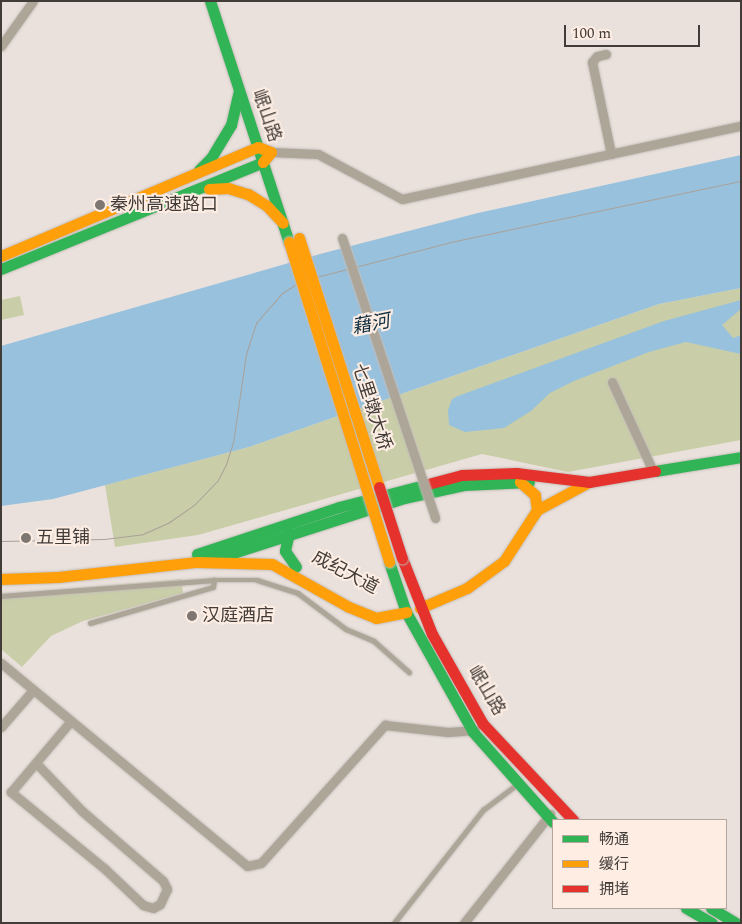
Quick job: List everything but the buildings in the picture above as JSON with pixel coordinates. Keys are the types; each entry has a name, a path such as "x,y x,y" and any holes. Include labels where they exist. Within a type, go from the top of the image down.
{"main road":[{"name":"岷山路","path":"210,1 258,147"},
{"name":"岷山路","path":"220,1 294,240"},
{"path":"194,174 211,158 231,125 240,91"},
{"path":"1,256 258,147 267,157 201,190 1,269"},
{"name":"岷山路","path":"267,157 283,223 294,240"},
{"path":"201,190 228,188 248,194 266,206 283,223"},
{"name":"七里墩大桥","path":"294,240 402,558"},
{"name":"七里墩大桥","path":"294,240 389,562"},
{"path":"228,554 289,533 404,498 464,485 518,481 584,484 741,457"},
{"path":"201,558 339,507 462,475 516,473 584,484"},
{"path":"518,481 531,488 538,510"},
{"path":"420,608 467,588 504,560 538,510 584,484"},
{"path":"289,533 285,552 292,569"},
{"name":"成纪大道","path":"1,579 58,577 228,554 271,554 292,569 378,610 406,612"},
{"name":"成纪大道","path":"1,570 201,558 272,564 292,569"},
{"name":"岷山路","path":"402,558 420,608 484,724 556,806 572,819"},
{"name":"岷山路","path":"389,562 406,612 473,732 551,819"},
{"path":"688,909 712,923"},
{"path":"712,909 736,923"}],"street":[{"path":"1,46 33,1"},
{"path":"606,54 597,56 592,62 611,154"},
{"path":"267,157 318,154 402,198 741,126"},
{"path":"342,238 435,518"},
{"path":"612,382 653,471"},
{"path":"1,663 70,722 247,866 261,863 385,725 448,732 473,732 484,724"},
{"path":"1,727 33,690"},
{"path":"36,763 82,811 163,881 167,889 160,904 153,908 143,906 105,869 11,792 70,722"},
{"path":"464,923 551,819 556,806"}],"lane":[{"path":"281,586 292,569"},
{"path":"90,624 213,587 214,580"},
{"path":"1,596 214,580 257,580 281,586 298,593 346,629 374,641 409,672"},
{"path":"394,923 483,810 519,783"}],"green space":[{"path":"741,288 741,440 568,472 482,454 198,535 115,547 105,485 249,447 659,304"},
{"path":"20,296 24,315 1,320 1,300"},
{"path":"181,579 183,593 83,621 51,636 22,667 1,649 1,595"}],"water":[{"name":"藉河","path":"741,155 741,288 659,304 249,447 53,499 1,506 1,346 320,254 478,213"},
{"path":"741,300 741,309 722,325 733,338 741,335 741,354 686,342 649,352 574,381 550,393 531,411 504,428 465,432 449,425 448,410 452,399 458,396 664,321"}],"tram line":[{"path":"1,541 104,539 143,534 168,523 195,504 218,480 226,464 233,443 246,354 256,323 282,293 301,281 451,242 741,181"}],"traffic: fast":[{"path":"210,1 289,242"},
{"path":"199,170 211,158 231,125 239,91"},
{"path":"1,269 263,162"},
{"path":"655,471 741,457"},
{"path":"208,561 404,498 464,485 529,482"},
{"path":"197,554 339,507 428,484"},
{"path":"289,533 285,551 296,567"},
{"path":"389,562 406,612 473,732 552,821"},
{"path":"688,909 712,923"},
{"path":"713,909 736,923"}],"traffic: slow":[{"path":"1,256 258,147 271,152 263,162"},
{"path":"209,189 228,188 248,194 267,206 283,223"},
{"path":"299,238 379,487"},
{"path":"289,242 389,562"},
{"path":"420,608 467,588 504,561 537,510 535,495 520,482"},
{"path":"537,510 589,482"},
{"path":"1,579 58,577 197,562 272,564 349,607 376,618 406,612"}],"traffic: jam":[{"path":"428,484 462,475 516,473 589,482 655,471"},
{"path":"379,487 402,558"},
{"path":"402,558 432,634 483,724 572,819"}],"place":[{"name":"秦州高速路口","path":"100,205"},
{"name":"五里铺","path":"26,538"},
{"name":"汉庭酒店","path":"192,616"}]}
